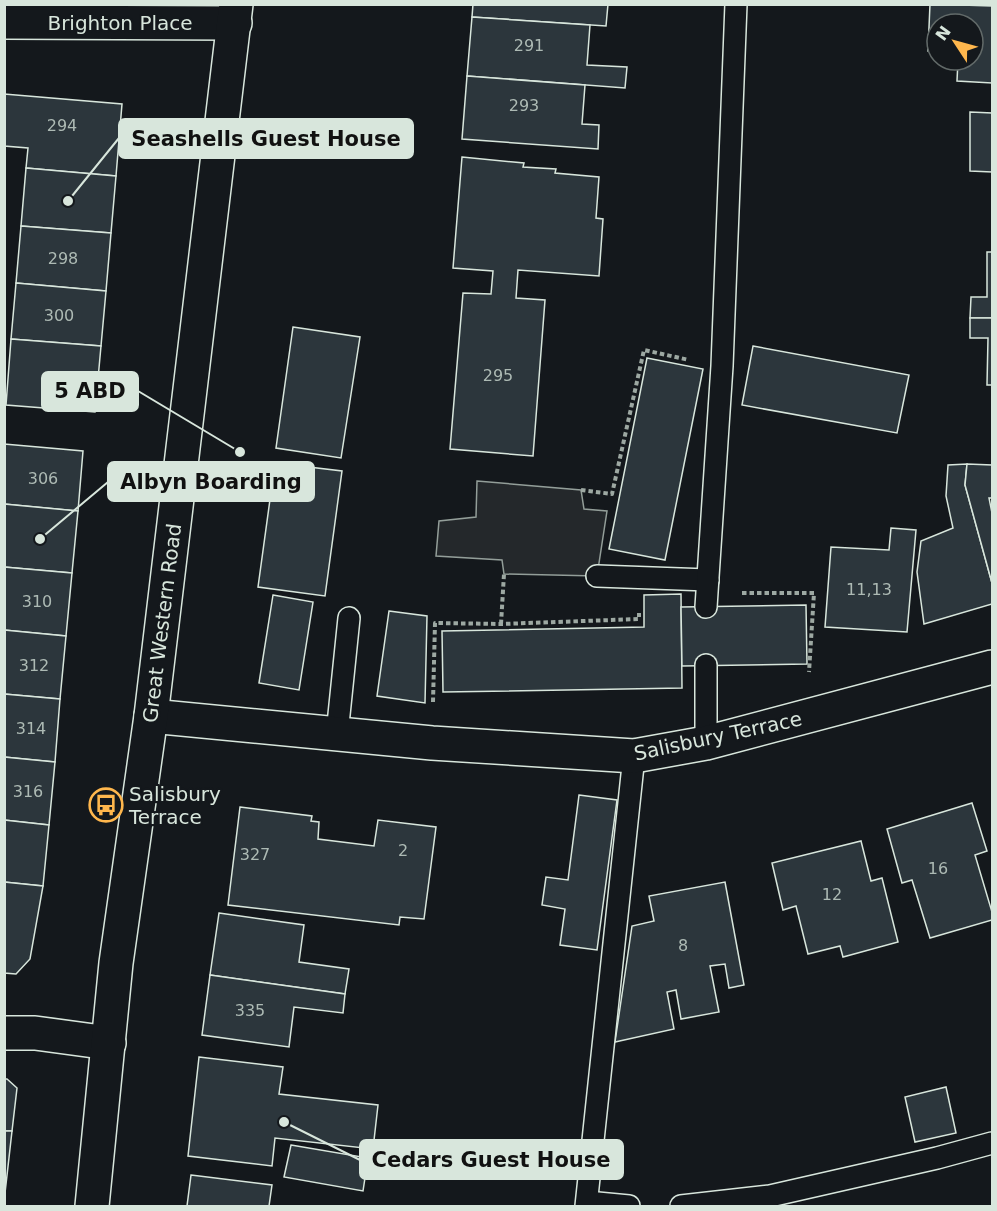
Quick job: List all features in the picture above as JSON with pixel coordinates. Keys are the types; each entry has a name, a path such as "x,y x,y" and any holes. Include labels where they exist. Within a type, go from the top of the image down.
{"street":[{"name":"Brighton Place","path":"4,22 235,14"},
{"name":"Great Western Road","path":"92,1206 116,963 151,716 235,14"},
{"name":"Salisbury Terrace","path":"151,716 432,743 634,756 706,743 993,667"},
{"path":"4,1033 35,1033 109,1043"}],"lane":[{"path":"597,576 707,593 722,366 736,4"},
{"path":"337,734 349,618"},
{"path":"706,665 706,743"},
{"path":"629,1206 586,1204 634,756"},
{"path":"681,1206 770,1196 993,1143"}],"path":[{"path":"581,490 612,494 644,351 722,366"},
{"path":"501,624 504,574"},
{"path":"707,593 814,593 806,718"},
{"path":"432,743 435,623 501,624 639,619 639,610"}],"shaded area":[{"path":"477,481 581,490 584,509 607,511 597,576 504,574 502,560 436,556 439,521 476,517"}],"building":[{"path":"473,4 608,4 606,26 472,17"},
{"path":"930,4 992,6 992,83 957,81 957,72 985,72 985,12 930,12"},
{"path":"472,17 590,25 587,65 627,67 625,88 467,76"},
{"path":"467,76 585,85 582,124 599,125 598,149 462,139"},
{"path":"4,94 122,104 116,176 26,168 28,148 4,146"},
{"path":"970,112 992,113 992,172 970,171"},
{"path":"462,157 524,163 523,167 556,169 555,173 599,177 596,218 603,219 599,276 518,270 516,298 545,300 533,456 450,449 463,293 491,294 493,271 453,268"},
{"path":"26,168 116,176 111,233 21,226"},
{"path":"21,226 111,233 106,291 16,283"},
{"path":"987,252 992,252 992,318 970,318 971,297 987,297"},
{"path":"16,283 106,291 101,346 11,339"},
{"path":"970,318 992,318 992,385 987,385 988,338 970,338"},
{"path":"293,327 360,337 341,458 276,448"},
{"path":"11,339 101,346 95,412 6,405"},
{"path":"753,346 909,375 897,433 742,405"},
{"path":"647,358 703,369 665,560 609,549"},
{"path":"4,444 83,451 78,511 4,504"},
{"path":"275,463 342,471 325,596 258,587"},
{"path":"967,464 965,485 992,583 992,604 924,624 917,572 921,541 953,528 946,496 948,465"},
{"path":"967,464 992,465 992,498 989,498 992,513 992,583 965,485"},
{"path":"4,504 78,511 72,573 4,567"},
{"path":"891,528 916,530 907,632 825,627 831,547 889,550"},
{"path":"4,567 72,573 66,636 4,630"},
{"path":"681,594 682,688 443,692 442,631 644,627 644,595"},
{"path":"273,595 313,602 299,690 259,683"},
{"path":"806,605 807,664 682,666 681,607"},
{"path":"389,611 427,616 425,703 377,696"},
{"path":"4,630 66,636 60,699 4,694"},
{"path":"4,694 60,699 55,762 4,757"},
{"path":"4,757 55,762 49,825 4,820"},
{"path":"579,795 617,800 597,950 560,945 565,909 542,905 546,877 568,880"},
{"path":"972,803 987,851 975,855 992,912 992,920 930,938 912,880 902,883 887,829"},
{"path":"240,807 312,816 311,821 319,822 318,839 374,846 378,820 436,827 424,919 400,917 399,925 228,905"},
{"path":"4,820 49,825 43,886 4,882"},
{"path":"861,841 871,881 882,878 898,942 843,957 840,946 808,954 796,906 783,910 772,863"},
{"path":"4,882 43,886 30,959 16,974 4,973"},
{"path":"725,882 744,985 729,988 725,964 710,966 719,1012 681,1019 676,990 667,992 674,1029 615,1042 632,926 654,921 649,896"},
{"path":"219,913 304,925 299,962 349,969 345,994 210,975"},
{"path":"210,975 345,994 343,1013 294,1007 289,1047 202,1035"},
{"path":"199,1057 283,1067 279,1094 378,1105 373,1149 275,1138 272,1166 188,1156"},
{"path":"4,1079 17,1088 12,1131 4,1131"},
{"path":"946,1087 956,1133 915,1142 905,1097"},
{"path":"4,1131 12,1131 5,1193 4,1193"},
{"path":"291,1145 368,1158 363,1191 284,1177"},
{"path":"191,1175 272,1185 269,1206 187,1206"}],"place":[{"name":"Seashells Guest House","path":"68,201"},
{"name":"5 ABD","path":"240,452"},
{"name":"Albyn Boarding","path":"40,539"},
{"name":"Salisbury Terrace","path":"106,805"},
{"name":"Cedars Guest House","path":"284,1122"}]}
